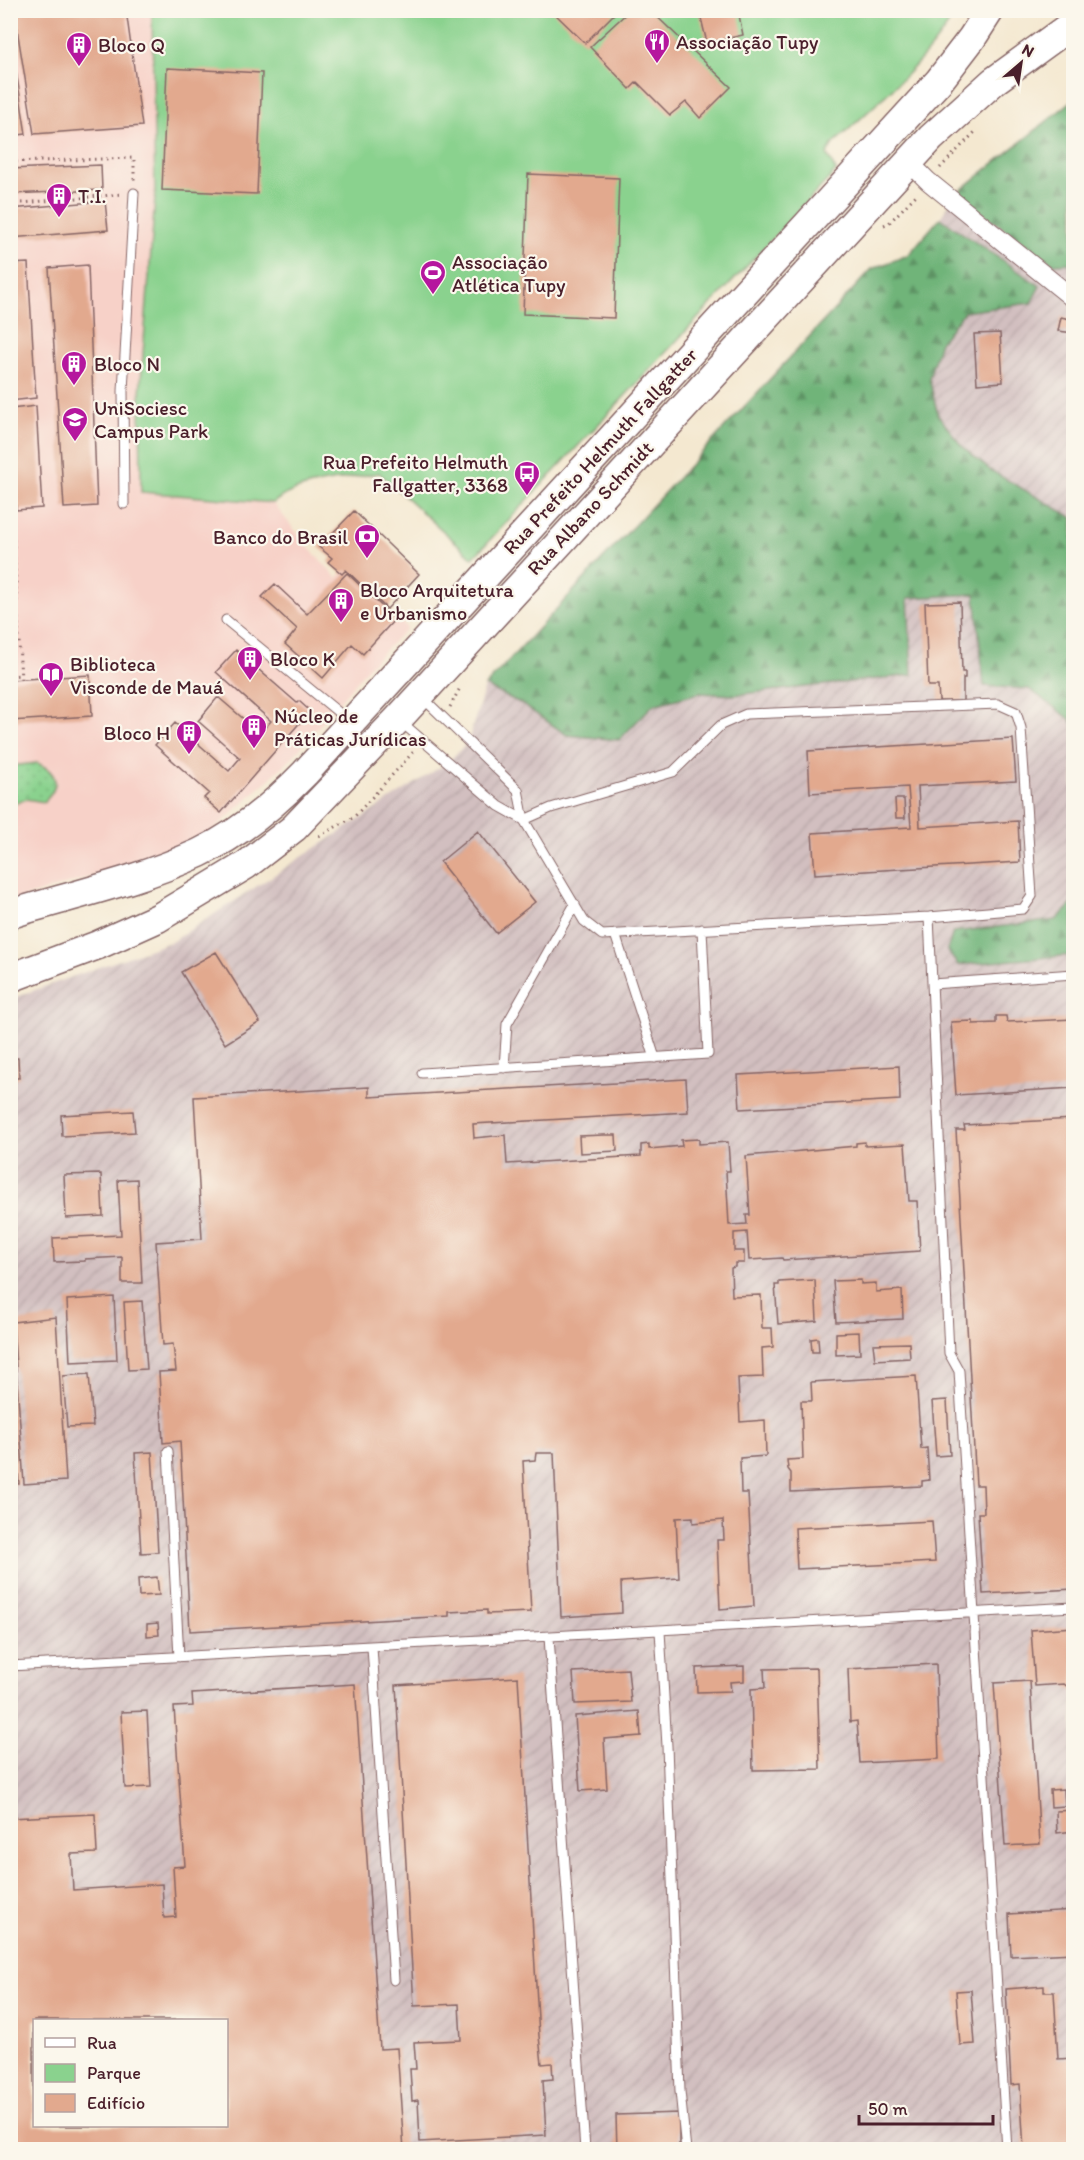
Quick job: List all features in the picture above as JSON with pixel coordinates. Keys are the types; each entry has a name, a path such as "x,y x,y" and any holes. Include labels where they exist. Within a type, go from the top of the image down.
{"main road":[{"name":"Rua Prefeito Helmuth Fallgatter","path":"10,914 141,875 200,852 227,837 276,801 351,723 939,81 990,10"},
{"name":"Rua Albano Schmidt","path":"10,978 98,945 158,918 246,865 294,828 398,719 908,161 970,101 1074,23"}],"street":[{"path":"908,161 928,181 1070,296 1074,292"}],"lane":[{"path":"124,504 123,391 134,193"},
{"path":"226,620 351,723"},
{"path":"420,694 518,790 524,820 584,921 602,935 929,917 1023,909 1032,896 1021,728 1016,712 998,704 746,714 721,725 673,772 551,808 524,820"},
{"path":"398,719 499,806 524,820"},
{"path":"504,1068 507,1024 575,904"},
{"path":"929,917 949,1353 959,1371 1007,2150"},
{"path":"422,1073 708,1054 702,929"},
{"path":"615,934 656,1058"},
{"path":"932,984 1074,974"},
{"path":"168,1451 179,1657"},
{"path":"10,1666 1074,1607"},
{"path":"660,1631 667,1746 680,2091 686,2150"},
{"path":"549,1637 585,2150"},
{"path":"372,1647 394,1980"}],"path":[{"path":"10,162 134,158 134,193 10,204"},
{"path":"10,468 21,677 10,676"},
{"path":"10,630 18,630"}],"shaded area":[{"name":"UniSociesc Campus Park","path":"11,11 152,11 155,198 140,393 141,492 273,503 309,548 337,578 346,570 407,628 371,664 290,760 207,836 171,853 11,901"},
{"path":"1073,100 1073,2149 11,2149 10,999 173,941 448,762 468,742 485,686 872,269 908,255 940,218 956,194"}],"green space":[{"name":"Associação Atlética Tupy","path":"152,11 956,11 932,47 882,99 832,145 827,154 836,171 473,558 379,473 309,486 295,490 273,503 141,492 140,393 155,198"},
{"path":"1073,100 1074,263 1054,264 956,194"},
{"path":"940,218 1040,286 1031,303 964,312 940,342 929,378 938,415 961,445 990,470 1073,518 1073,724 1070,719 1029,689 984,686 975,594 908,598 912,675 734,695 700,693 653,705 619,740 567,735 520,703 485,686 872,269 908,255"},
{"path":"37,763 53,775 55,785 53,790 44,802 26,799 11,803 11,766"},
{"path":"1073,903 1073,955 958,965 947,951 953,932 1056,920"}],"building":[{"name":"Bloco Q","path":"14,10 126,10 142,126 34,134"},
{"path":"551,10 618,10 585,43"},
{"name":"Associação Tupy","path":"630,10 650,10 731,87 700,118 686,102 670,115 637,82 630,89 590,47"},
{"path":"699,10 738,10 743,35 707,43"},
{"path":"12,45 26,134 10,136 10,46"},
{"path":"167,68 262,73 257,194 162,190"},
{"path":"101,165 102,190 10,194 10,169"},
{"path":"528,174 619,178 614,318 523,314"},
{"name":"T.I.","path":"105,201 108,230 10,238 10,209"},
{"path":"28,263 36,398 10,401 10,264"},
{"name":"Bloco N","path":"88,265 97,506 64,508 49,268"},
{"path":"1061,317 1074,320 1074,333 1058,331"},
{"path":"1000,333 1003,382 977,384 974,334"},
{"path":"36,406 42,508 16,510 11,409"},
{"name":"Banco do Brasil","path":"354,511 419,574 387,609 346,570 342,574 328,562 332,558 319,547"},
{"name":"Bloco Arquitetura e Urbanismo","path":"347,573 395,619 363,654 352,644 323,678 285,644 297,629 262,597 275,584 307,614"},
{"path":"10,585 12,585 14,618 10,619"},
{"path":"960,602 962,672 965,672 963,701 939,701 938,686 928,686 925,603"},
{"path":"236,650 297,703 299,701 310,711 221,813 204,798 209,793 155,745 175,723 229,771 240,758 198,721 218,697 260,733 271,721 216,672"},
{"name":"Biblioteca Visconde de Mauá","path":"90,675 92,716 10,721 10,680"},
{"path":"1013,739 1016,781 918,786 920,827 1018,821 1020,862 815,874 812,833 911,827 908,787 810,793 808,751"},
{"path":"895,799 904,799 905,818 896,818"},
{"path":"478,831 535,902 496,933 440,862"},
{"path":"216,952 260,1022 225,1044 181,972"},
{"path":"996,1016 1006,1016 1007,1022 1074,1019 1074,1088 956,1095 951,1022 996,1023"},
{"path":"10,1058 18,1058 19,1078 10,1078"},
{"path":"899,1066 900,1100 740,1109 738,1075"},
{"path":"686,1079 688,1112 473,1124 474,1138 505,1135 507,1164 641,1156 641,1145 649,1144 649,1149 682,1146 681,1140 699,1139 699,1144 728,1142 730,1171 726,1171 729,1225 747,1224 746,1215 750,1215 746,1156 856,1146 856,1143 865,1142 865,1146 905,1144 909,1201 917,1201 920,1251 749,1260 747,1232 734,1233 734,1251 744,1251 744,1263 735,1263 735,1267 731,1268 732,1296 761,1295 762,1328 772,1328 773,1347 762,1348 763,1377 738,1378 740,1422 765,1420 766,1456 740,1458 741,1493 748,1493 754,1606 720,1609 717,1540 724,1540 723,1520 693,1523 693,1517 676,1518 679,1578 621,1582 622,1613 561,1617 554,1453 536,1453 535,1460 523,1461 531,1612 487,1614 487,1610 449,1612 449,1616 190,1631 180,1441 163,1443 159,1372 176,1371 173,1344 163,1345 156,1242 202,1239 194,1097 369,1087 369,1097"},
{"path":"133,1111 135,1132 62,1136 61,1115"},
{"path":"1074,1119 1074,1589 983,1594 978,1513 984,1513 983,1485 976,1485 956,1130 965,1130 964,1125"},
{"path":"616,1135 617,1151 580,1153 579,1136"},
{"path":"101,1174 103,1216 66,1218 64,1175"},
{"path":"137,1179 142,1283 122,1283 122,1257 54,1262 53,1238 121,1235 118,1180"},
{"path":"815,1280 817,1321 778,1324 775,1285 779,1285 779,1282"},
{"path":"861,1280 861,1284 876,1283 876,1292 902,1290 903,1319 836,1322 833,1281"},
{"path":"114,1297 117,1360 70,1362 67,1300"},
{"path":"142,1301 147,1369 128,1370 124,1302"},
{"path":"56,1317 66,1481 24,1484 13,1322"},
{"path":"859,1332 860,1354 836,1355 836,1333"},
{"path":"818,1338 819,1352 812,1352 811,1339"},
{"path":"909,1343 910,1358 875,1360 873,1344"},
{"path":"89,1374 93,1426 67,1427 63,1376"},
{"path":"916,1376 921,1449 927,1448 929,1480 922,1481 922,1486 791,1492 791,1473 787,1460 803,1459 801,1401 812,1401 811,1382"},
{"path":"10,1381 12,1381 19,1484 10,1484"},
{"path":"947,1400 950,1455 936,1456 932,1401"},
{"path":"152,1452 158,1552 141,1553 135,1453"},
{"path":"932,1521 935,1562 797,1569 795,1528"},
{"path":"157,1577 159,1595 139,1596 138,1579"},
{"path":"158,1623 159,1635 147,1636 147,1624"},
{"path":"1074,1627 1074,1692 1064,1684 1035,1686 1031,1630"},
{"path":"936,1664 939,1759 860,1763 857,1721 850,1722 848,1669"},
{"path":"744,1666 744,1681 730,1682 731,1691 697,1692 696,1668"},
{"path":"817,1668 820,1769 753,1770 751,1689 765,1688 764,1669"},
{"path":"628,1669 631,1702 575,1704 573,1672"},
{"path":"518,1677 539,2036 542,2064 552,2063 553,2079 543,2080 546,2135 420,2142 418,2100 412,2101 410,2069 416,2069 414,2042 461,2040 459,2004 414,2006 396,1685"},
{"path":"1030,1681 1040,1844 1005,1846 994,1683"},
{"path":"355,1684 380,2049 397,2048 404,2150 10,2150 10,1818 95,1814 97,1853 71,1854 73,1890 162,1884 164,1918 176,1917 173,1867 185,1866 174,1707 193,1706 192,1694"},
{"path":"147,1711 151,1787 125,1788 121,1712"},
{"path":"639,1711 641,1736 604,1739 607,1789 580,1791 575,1716"},
{"path":"1064,1789 1065,1806 1051,1807 1050,1790"},
{"path":"1074,1810 1074,1831 1057,1833 1056,1811"},
{"path":"1074,1910 1074,1953 1011,1956 1009,1914"},
{"path":"1044,1986 1044,1992 1054,1992 1058,2059 1074,2058 1074,2150 1024,2150 1020,2084 1011,2085 1006,1989"},
{"path":"971,1990 975,2044 960,2045 956,1991"},
{"path":"679,2113 679,2150 617,2150 616,2115"}],"place":[{"name":"Associação Tupy","path":"657,65"},
{"name":"Bloco Q","path":"79,68"},
{"name":"T.I.","path":"59,219"},
{"name":"Associação Atlética Tupy","path":"433,296"},
{"name":"Bloco N","path":"74,387"},
{"name":"UniSociesc Campus Park","path":"75,443"},
{"name":"Rua Prefeito Helmuth Fallgatter, 3368","path":"527,497"},
{"name":"Banco do Brasil","path":"367,560"},
{"name":"Bloco Arquitetura e Urbanismo","path":"341,624"},
{"name":"Bloco K","path":"250,682"},
{"name":"Biblioteca Visconde de Mauá","path":"51,698"},
{"name":"Núcleo de Práticas Jurídicas","path":"254,750"},
{"name":"Bloco H","path":"189,756"}]}
